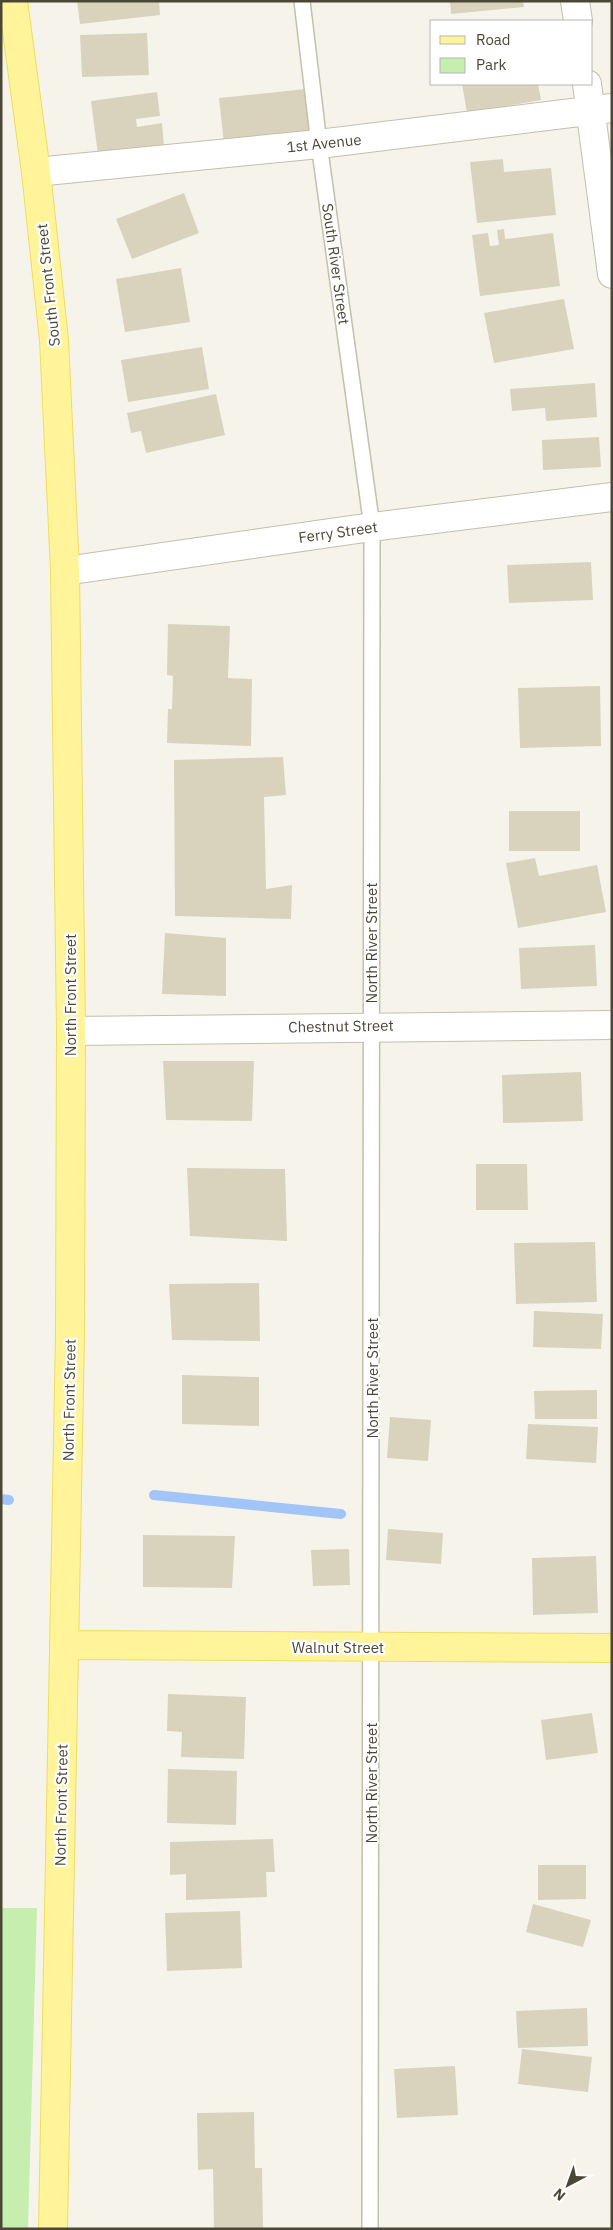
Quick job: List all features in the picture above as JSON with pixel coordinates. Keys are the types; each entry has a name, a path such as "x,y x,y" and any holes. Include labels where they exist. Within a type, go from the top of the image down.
{"main road":[{"name":"South Front Street","path":"13,1 36,172 54,340 65,571"},
{"name":"North Front Street","path":"53,2229 70,1335 71,1030 65,571"},
{"name":"Walnut Street","path":"64,1646 612,1648"}],"street":[{"path":"575,1 578,20"},
{"path":"588,85 601,109 612,274"},
{"name":"1st Avenue","path":"36,172 319,144 601,109"},
{"name":"Ferry Street","path":"65,571 372,527 612,497"},
{"name":"Chestnut Street","path":"71,1030 612,1025"}],"lane":[{"name":"South River Street","path":"302,1 319,144 372,527"},
{"name":"North River Street","path":"370,2229 372,527"}],"green space":[{"path":"1,1908 37,1908 28,2229 1,2229"}],"building":[{"path":"77,1 159,1 160,15 80,24"},
{"path":"450,1 523,1 524,7 451,14"},
{"path":"147,33 149,75 82,77 80,35"},
{"path":"462,85 538,85 541,100 467,113"},
{"path":"306,89 311,135 224,144 219,98"},
{"path":"157,92 160,116 136,119 137,127 162,123 164,146 98,155 91,101"},
{"path":"503,159 504,172 551,168 556,215 477,223 470,162"},
{"path":"184,193 199,233 132,259 116,219"},
{"path":"504,229 505,239 553,233 560,286 480,296 472,235 488,233 490,246 499,245 497,230"},
{"path":"181,268 190,322 125,332 116,279"},
{"path":"564,299 574,349 494,363 484,313"},
{"path":"202,347 209,389 128,402 121,360"},
{"path":"595,383 597,417 546,421 545,408 512,411 510,389"},
{"path":"216,394 225,435 146,453 141,431 131,433 127,413"},
{"path":"599,437 601,467 543,470 542,440"},
{"path":"591,562 593,600 509,603 507,565"},
{"path":"168,624 230,626 228,678 252,679 251,746 167,743 168,709 172,709 173,676 167,675"},
{"path":"600,686 601,746 520,748 518,688"},
{"path":"283,757 286,795 264,797 266,889 292,885 291,919 175,916 174,760"},
{"path":"509,811 580,811 580,851 509,851"},
{"path":"535,858 539,876 597,865 606,912 518,928 506,863"},
{"path":"165,933 226,938 226,996 162,994"},
{"path":"595,945 597,986 521,989 519,948"},
{"path":"163,1061 254,1061 252,1121 166,1120"},
{"path":"581,1072 583,1121 503,1123 502,1075"},
{"path":"476,1164 527,1164 528,1210 476,1210"},
{"path":"187,1168 285,1169 287,1241 190,1236"},
{"path":"595,1242 597,1302 516,1304 514,1243"},
{"path":"259,1283 260,1341 172,1340 169,1284"},
{"path":"534,1311 603,1314 601,1349 533,1347"},
{"path":"182,1375 259,1377 259,1426 182,1424"},
{"path":"597,1390 597,1419 535,1419 534,1391"},
{"path":"390,1417 431,1420 428,1461 387,1458"},
{"path":"528,1424 598,1427 596,1463 526,1459"},
{"path":"388,1529 443,1533 441,1564 386,1560"},
{"path":"143,1535 235,1536 232,1588 143,1587"},
{"path":"349,1549 350,1585 313,1586 311,1550"},
{"path":"596,1556 598,1613 533,1615 532,1558"},
{"path":"168,1694 246,1697 244,1759 181,1757 182,1732 167,1731"},
{"path":"592,1713 598,1753 546,1760 541,1720"},
{"path":"168,1769 237,1771 236,1825 167,1823"},
{"path":"273,1839 275,1872 266,1872 267,1897 186,1900 186,1874 170,1875 170,1842"},
{"path":"538,1865 586,1865 586,1899 538,1900"},
{"path":"533,1904 591,1920 583,1947 526,1932"},
{"path":"240,1911 242,1968 167,1971 165,1913"},
{"path":"587,2008 588,2046 518,2048 516,2011"},
{"path":"522,2049 592,2057 588,2092 518,2084"},
{"path":"455,2066 458,2115 397,2118 394,2069"},
{"path":"254,2112 255,2168 262,2168 263,2229 214,2229 213,2169 198,2170 197,2113"}],"waterway":[{"path":"154,1495 341,1514"},
{"path":"1,1499 9,1500"}]}
